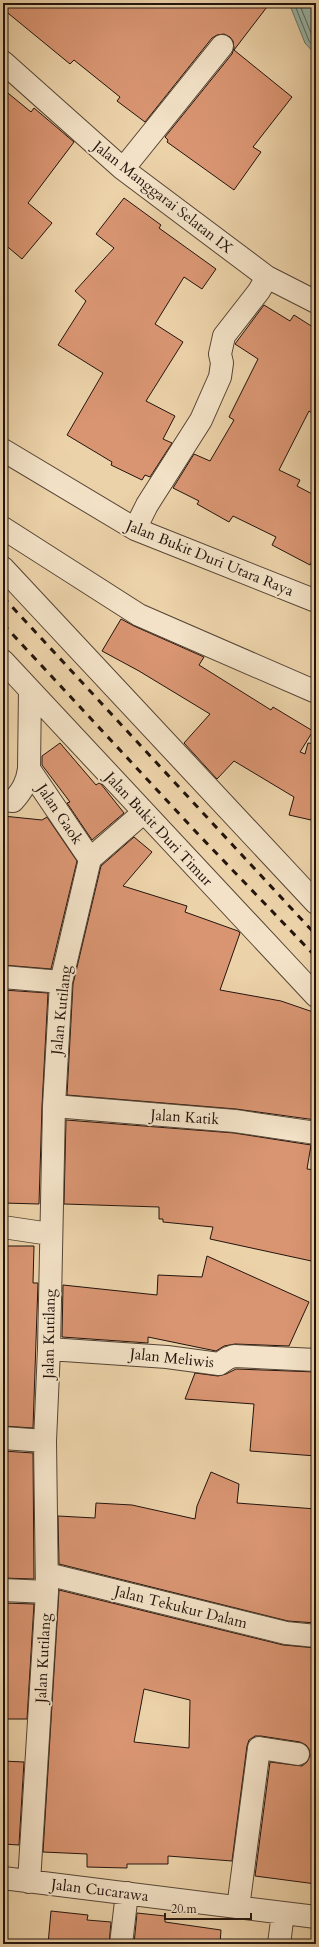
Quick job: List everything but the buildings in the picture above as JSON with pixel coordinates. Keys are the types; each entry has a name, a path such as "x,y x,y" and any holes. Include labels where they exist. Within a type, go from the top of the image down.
{"street":[{"path":"123,169 222,46"},
{"name":"Jalan Manggarai Selatan IX","path":"3,62 123,169 267,277 316,302"},
{"path":"135,529 148,505 201,420 220,377 222,363 220,354 224,336 259,291 267,277"},
{"name":"Jalan Bukit Duri Utara Raya","path":"3,450 135,529 316,601"},
{"path":"3,528 139,615 316,692"},
{"path":"3,568 316,903"},
{"name":"Jalan Bukit Duri Timur","path":"3,661 143,813 316,996"},
{"name":"Jalan Gaok","path":"3,800 13,801 21,793 26,783 29,769 30,690"},
{"name":"Jalan Gaok","path":"29,769 90,860"},
{"path":"90,860 143,813"},
{"name":"Jalan Kutilang","path":"30,1877 47,1583 45,1441 49,1350 50,1234 54,1106 61,982 90,860"},
{"path":"3,977 61,982"},
{"name":"Jalan Katik","path":"54,1106 235,1121 316,1133"},
{"path":"3,1227 50,1234"},
{"name":"Jalan Meliwis","path":"49,1350 167,1357 220,1364 228,1358 234,1356 316,1360"},
{"path":"3,1438 45,1441"},
{"name":"Jalan Tekukur Dalam","path":"3,1590 47,1583 286,1633 316,1636"},
{"path":"238,1908 259,1748 298,1754"},
{"name":"Jalan Cucarawa","path":"3,1878 30,1877 127,1893 316,1917"},
{"path":"122,1944 127,1893"},
{"path":"279,1944 283,1914"}],"water":[{"path":"289,3 316,3 316,55 305,43"}],"railway":[{"path":"3,597 316,935"},
{"path":"3,624 197,833 316,957"}]}
